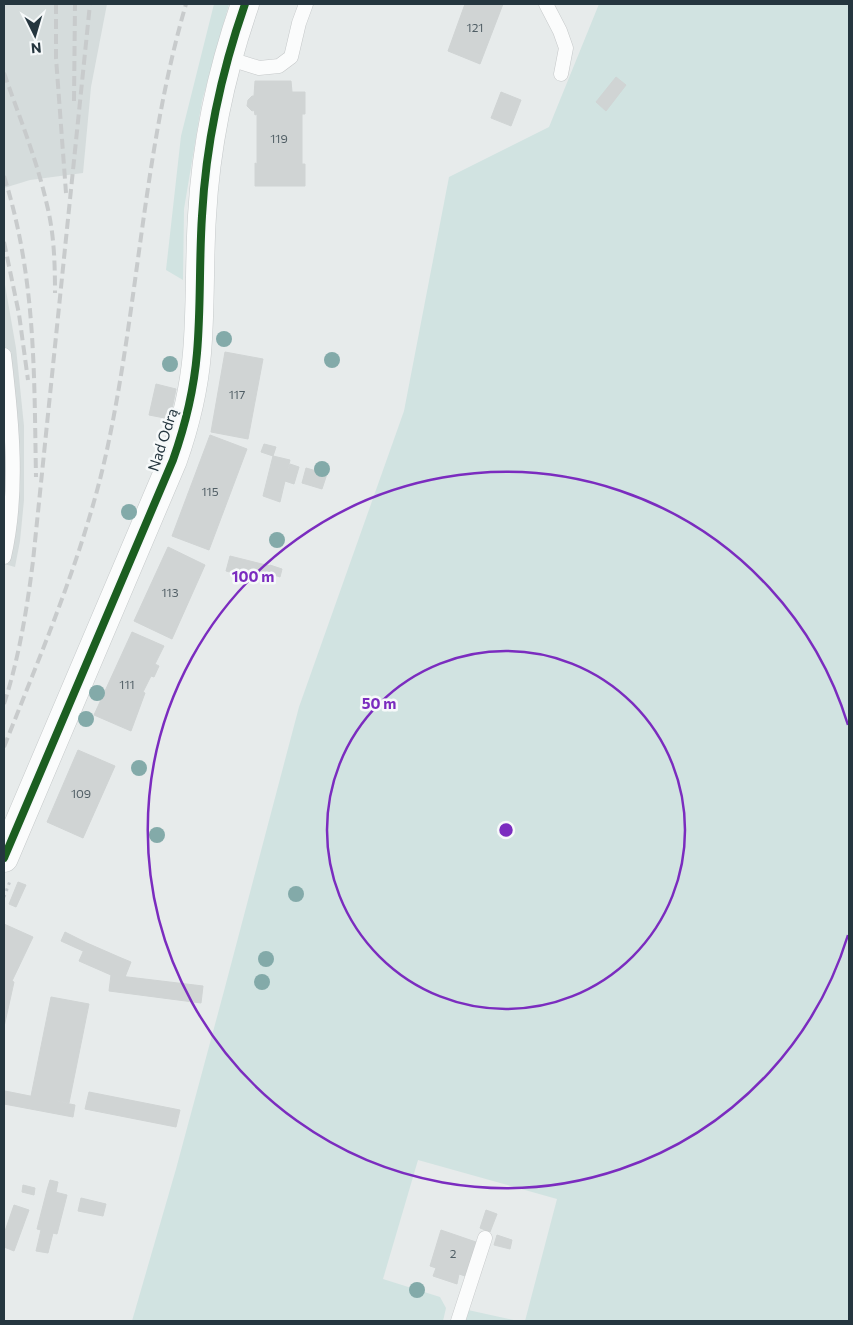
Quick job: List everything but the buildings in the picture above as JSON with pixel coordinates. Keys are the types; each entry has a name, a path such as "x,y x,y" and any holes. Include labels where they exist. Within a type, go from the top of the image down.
{"street":[{"name":"Nad Odrą","path":"4,858 172,460 183,428 191,394 197,354 202,217 206,165 217,100 227,58 245,4"}],"lane":[{"path":"227,58 259,68 279,66 290,57 306,4"},
{"path":"546,4 560,31 566,48 561,74"},
{"path":"4,356 13,472 10,522 4,557"},
{"path":"458,1321 485,1238"}],"shaded area":[{"path":"4,4 107,4 91,87 83,173 30,180 4,188"},
{"path":"214,4 229,4 202,101 184,209 183,280 166,270 181,136"},
{"path":"599,4 849,4 849,1321 525,1321 557,1199 418,1160 383,1279 440,1297 446,1308 443,1321 132,1321 176,1169 299,707 404,411 449,177 549,127"},
{"path":"4,279 16,348 24,426 24,500 15,567 4,564"},
{"path":"468,1310 518,1321 465,1321"}],"railway":[{"path":"56,4 56,58 66,193"},
{"path":"74,101 75,4"},
{"path":"4,704 22,633 33,561 90,4"},
{"path":"4,747 76,560 99,484 119,390 160,113 186,4"},
{"path":"4,73 33,155 47,205 54,248 55,293"},
{"path":"4,176 22,251 28,288 35,400 36,477"},
{"path":"4,242 19,314 28,380"}],"cycle path":[{"path":"4,858 173,460 181,434 196,367 201,233 211,135 222,82 245,4"}]}
